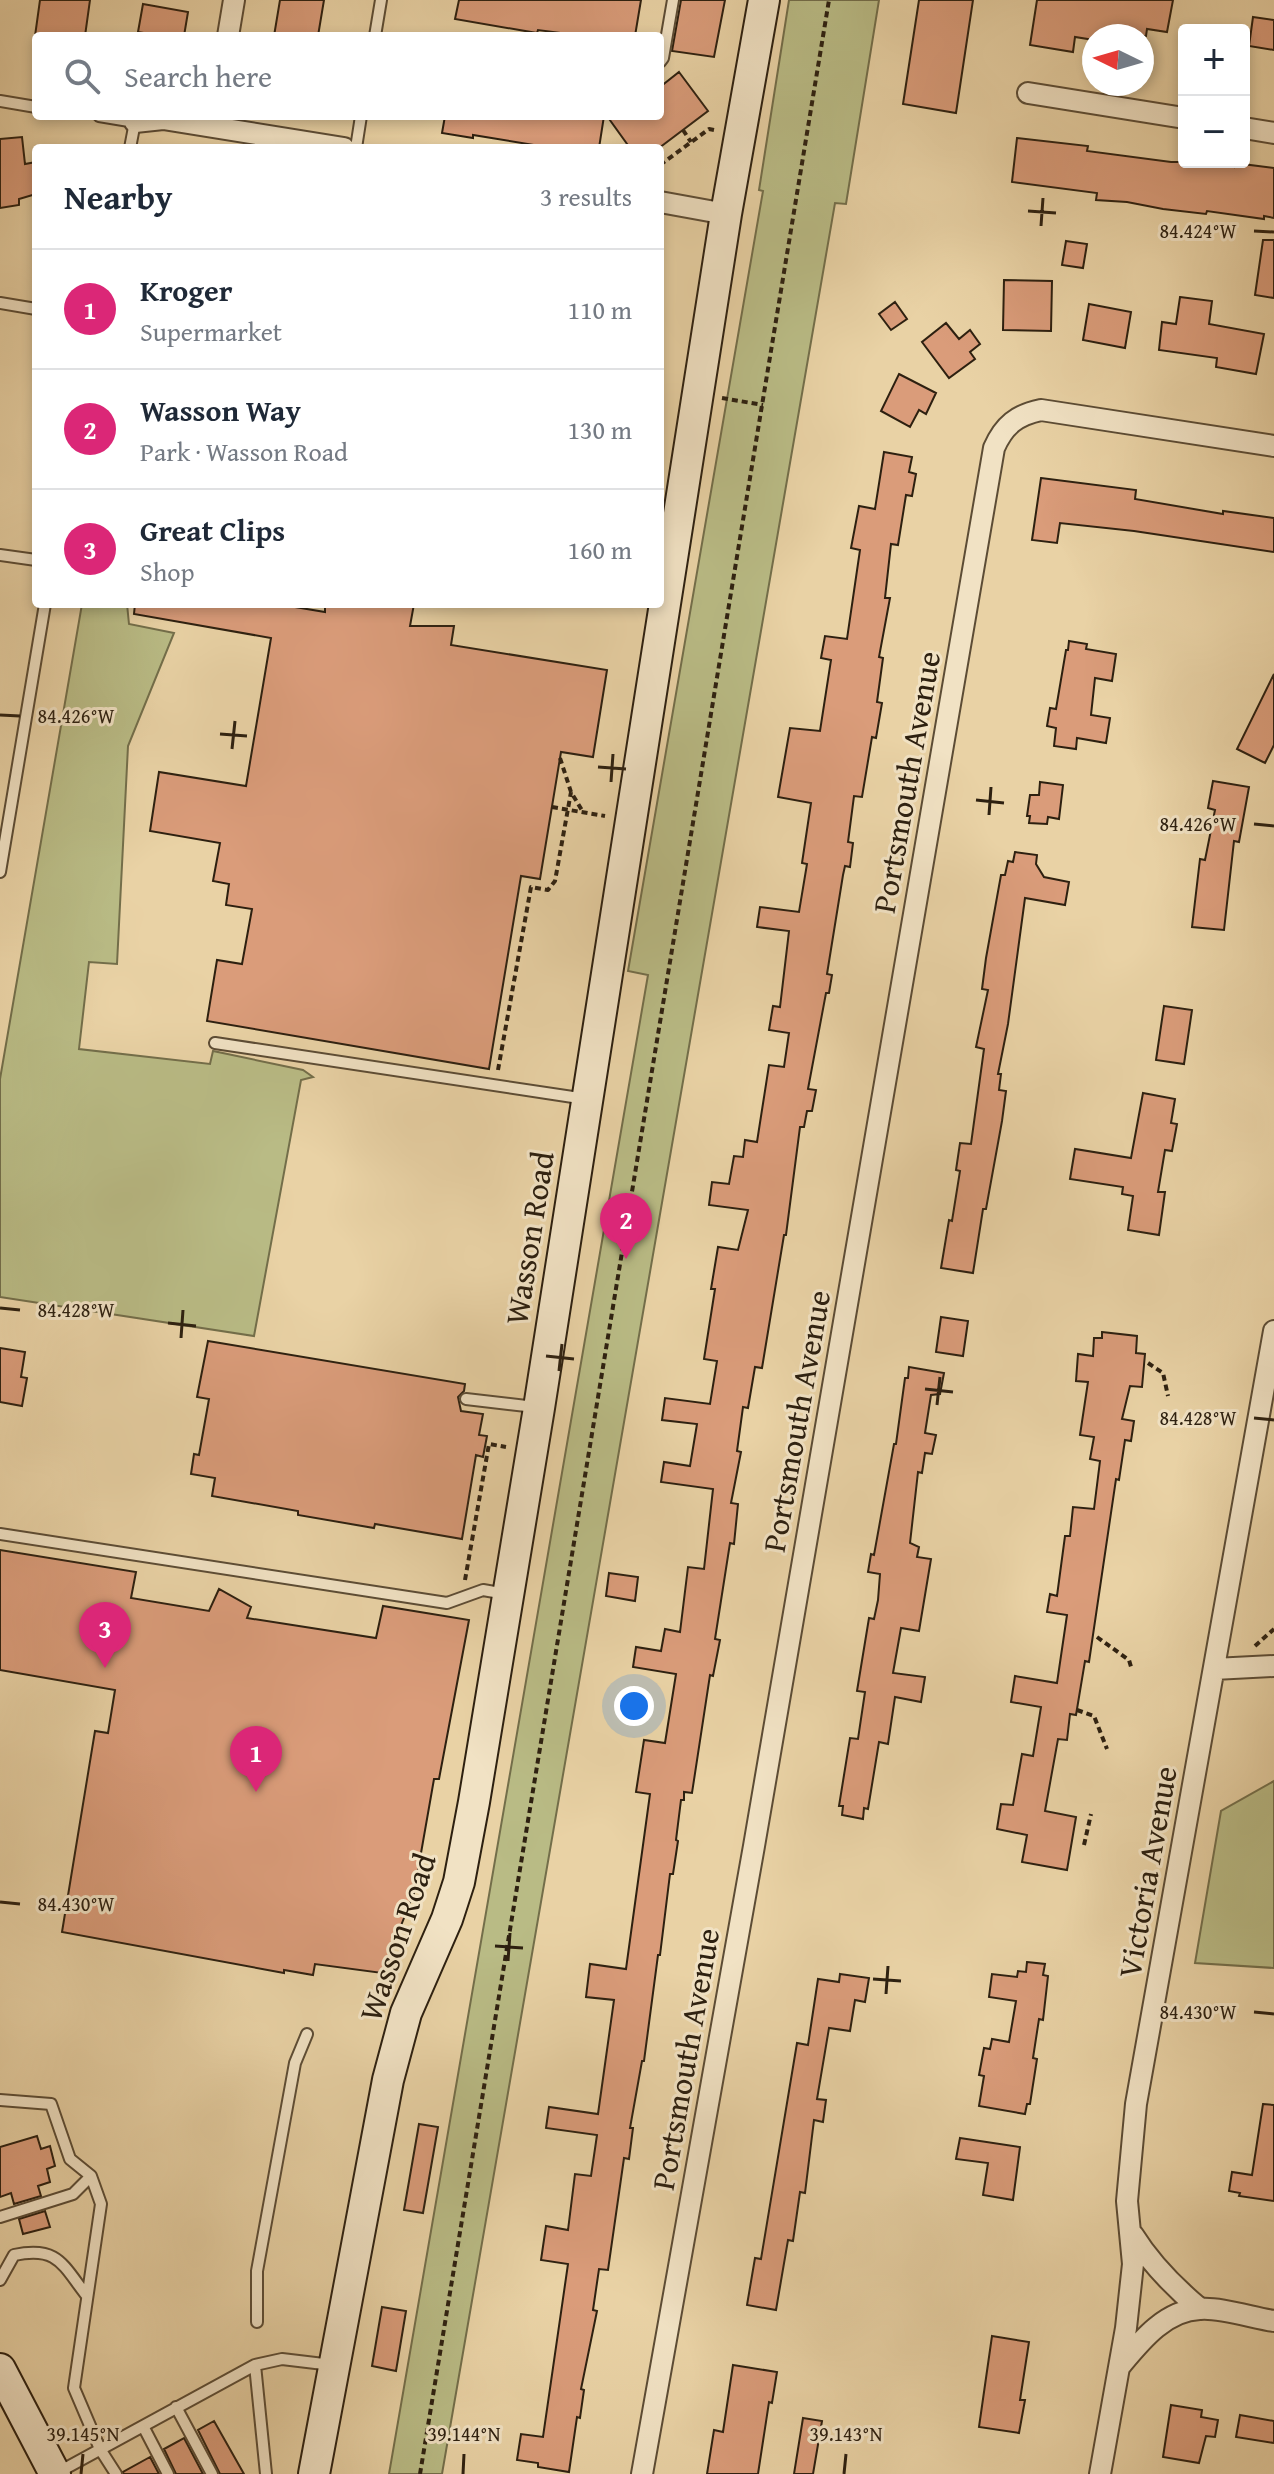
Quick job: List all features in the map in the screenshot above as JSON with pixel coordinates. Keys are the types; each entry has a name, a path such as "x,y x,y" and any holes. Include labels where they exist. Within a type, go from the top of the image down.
{"street":[{"path":"229,32 234,0"},
{"name":"Wasson Road","path":"314,2474 388,2080 406,2013 447,1919 459,1882 539,1408 726,214 764,0"},
{"path":"1028,93 1178,117"},
{"path":"135,122 154,120"},
{"path":"169,120 319,144"},
{"path":"1250,129 1274,133"},
{"path":"664,203 726,214"},
{"name":"Portsmouth Avenue","path":"642,2474 754,1846 994,448 1001,433 1012,421 1025,413 1049,411 1274,446"},
{"name":"Victoria Avenue","path":"1100,2474 1133,2264 1127,2201 1136,2104 1274,1331"},
{"path":"1214,1669 1274,1666"},
{"path":"1132,2234 1150,2261 1199,2308"},
{"path":"1119,2367 1148,2333 1175,2316 1199,2308 1274,2321"},
{"path":"3,2381 55,2474"}],"lane":[{"path":"376,32 381,0"},
{"path":"664,52 673,0"},
{"path":"0,101 32,106"},
{"path":"123,120 135,122 131,144"},
{"path":"357,144 360,120"},
{"path":"0,303 32,308"},
{"path":"0,555 32,559"},
{"path":"0,872 44,608"},
{"path":"215,1043 588,1100"},
{"path":"466,1399 539,1408"},
{"path":"0,1534 447,1603 483,1590 508,1594"},
{"path":"257,2322 257,2271 295,2063 307,2034"},
{"path":"0,2100 51,2104 70,2159 91,2176 101,2204 74,2388 100,2449 116,2474"},
{"path":"0,2217 73,2194 91,2176"},
{"path":"0,2280 14,2255 35,2251 58,2258 87,2296"},
{"path":"55,2474 255,2365 282,2359 334,2365"},
{"path":"255,2365 266,2474"},
{"path":"176,2407 212,2474"},
{"path":"143,2426 168,2474"}],"path":[{"path":"420,2474 829,0"},
{"path":"664,162 709,129 717,131"},
{"path":"683,130 691,142"},
{"path":"698,395 763,405"},
{"path":"560,758 571,792 583,812"},
{"path":"497,1086 531,887 548,890 555,881 571,792"},
{"path":"552,807 608,817"},
{"path":"1148,1363 1163,1373 1168,1396"},
{"path":"465,1583 489,1444 506,1447"},
{"path":"1249,1650 1274,1629"},
{"path":"1097,1637 1129,1660 1132,1670"},
{"path":"1077,1710 1094,1716 1107,1749"},
{"path":"1084,1845 1091,1814"}],"green space":[{"path":"789,0 879,0 846,204 835,203 442,2474 389,2474 648,975 628,971 763,191 759,190"},
{"path":"81,608 127,608 129,624 174,633 128,746 117,964 89,962 79,1049 210,1064 213,1051 303,1070 313,1077 301,1080 254,1336 0,1297 0,1079"},
{"path":"1274,1781 1274,1968 1195,1963 1221,1811"}],"building":[{"path":"40,0 90,0 86,32 36,32"},
{"path":"280,0 324,0 319,32 275,32"},
{"path":"459,0 641,0 636,32 531,32 455,19"},
{"path":"681,0 725,0 714,57 672,51"},
{"path":"919,0 973,0 956,113 903,104"},
{"path":"1037,0 1173,0 1167,32 1154,30 1154,24 1082,24 1082,38 1075,37 1073,52 1030,45"},
{"path":"143,4 188,12 185,32 138,32"},
{"path":"1253,17 1274,20 1274,50 1250,46"},
{"path":"679,72 708,111 664,144 627,144 610,120 664,120 664,84"},
{"path":"444,120 603,120 600,144 528,144 442,133"},
{"path":"22,137 25,164 32,163 32,195 19,199 19,205 0,208 0,139"},
{"path":"1017,138 1088,146 1087,151 1178,162 1178,168 1250,168 1250,165 1274,168 1274,218 1207,211 1206,214 1096,200 1097,193 1012,182"},
{"path":"1263,240 1274,240 1274,298 1255,295"},
{"path":"1066,241 1087,244 1083,268 1062,265"},
{"path":"1004,280 1052,281 1051,331 1003,330"},
{"path":"1180,297 1212,301 1209,324 1264,334 1256,374 1216,367 1217,358 1159,350 1162,322 1176,324"},
{"path":"895,302 907,319 891,330 879,314"},
{"path":"1089,304 1131,312 1125,348 1083,340"},
{"path":"946,323 959,339 970,330 980,344 970,352 975,359 949,378 922,342"},
{"path":"899,374 936,393 926,414 919,410 910,427 881,411"},
{"path":"884,452 912,457 909,472 916,474 912,496 906,495 898,545 891,544 885,598 890,598 879,657 883,658 877,702 882,703 876,738 872,737 862,797 854,796 848,842 853,843 850,867 845,866 843,875 827,974 832,975 808,1089 816,1090 812,1111 807,1111 804,1127 800,1127 786,1235 762,1368 755,1367 748,1408 743,1407 737,1451 741,1452 731,1503 738,1504 734,1544 730,1543 715,1639 720,1640 713,1676 710,1675 692,1793 684,1792 684,1800 681,1800 678,1841 673,1874 670,1874 644,2061 630,2128 633,2128 629,2159 624,2158 608,2270 599,2269 593,2310 597,2311 581,2389 584,2390 580,2418 577,2417 569,2472 538,2467 538,2463 517,2460 521,2434 543,2437 568,2264 541,2260 546,2226 568,2230 575,2174 591,2176 597,2135 546,2128 549,2107 598,2114 614,2000 586,1997 590,1964 626,1969 650,1794 636,1792 644,1740 665,1743 676,1674 633,1667 636,1647 661,1651 665,1629 680,1632 688,1567 704,1569 713,1489 661,1482 664,1462 690,1466 697,1424 662,1420 665,1398 710,1404 717,1361 704,1359 718,1247 738,1250 748,1210 709,1205 712,1182 729,1184 734,1156 743,1157 745,1140 757,1142 769,1065 784,1067 789,1033 769,1030 773,1006 780,1007 789,931 757,927 760,907 799,912 807,864 802,863 811,803 778,797 790,728 820,731 831,660 821,658 825,636 847,639 860,550 851,548 859,506 875,509"},
{"path":"1041,478 1136,490 1135,499 1223,514 1223,511 1274,518 1274,552 1060,523 1057,543 1032,540"},
{"path":"135,608 301,608 325,612 325,608 413,608 410,626 454,626 451,645 607,670 593,757 561,752 540,879 521,876 489,1069 207,1021 217,960 242,964 252,909 226,905 229,884 213,881 220,843 150,831 159,772 246,786 271,638 134,614"},
{"path":"1069,641 1087,644 1086,649 1116,654 1112,681 1095,678 1091,715 1110,718 1106,743 1077,738 1076,749 1054,746 1056,728 1047,726 1050,708 1056,709"},
{"path":"1274,674 1274,745 1265,763 1237,749"},
{"path":"1213,781 1249,787 1239,842 1234,841 1224,930 1192,927 1200,859 1205,860 1215,810 1208,808"},
{"path":"1040,782 1063,785 1059,819 1048,817 1047,824 1029,823 1030,816 1027,816 1030,795 1039,795"},
{"path":"1015,852 1037,855 1036,864 1044,877 1069,882 1065,905 1025,898 998,1074 1001,1074 999,1090 1006,1091 1002,1121 973,1273 941,1268 960,1171 956,1170 960,1143 971,1144 984,1049 976,1047 988,990 982,989 986,958 1001,875 1005,875 1008,861 1013,862"},
{"path":"1164,1006 1192,1010 1184,1064 1156,1060"},
{"path":"1143,1093 1175,1099 1171,1123 1177,1124 1172,1151 1165,1150 1158,1192 1165,1192 1159,1235 1128,1230 1133,1196 1122,1194 1123,1187 1070,1179 1075,1149 1131,1158"},
{"path":"941,1317 968,1321 963,1356 936,1352"},
{"path":"1102,1332 1137,1336 1136,1353 1145,1354 1142,1387 1130,1386 1122,1419 1134,1421 1131,1441 1125,1440 1119,1480 1116,1479 1089,1662 1085,1661 1076,1715 1070,1714 1067,1740 1058,1739 1045,1811 1076,1817 1067,1870 1022,1862 1027,1835 997,1829 1001,1804 1013,1805 1022,1754 1033,1756 1041,1707 1011,1702 1015,1676 1057,1683 1067,1615 1047,1612 1050,1594 1057,1596 1065,1536 1070,1536 1073,1507 1094,1509 1100,1461 1090,1459 1094,1437 1080,1435 1088,1382 1076,1381 1078,1354 1093,1356 1094,1338 1102,1338"},
{"path":"208,1341 465,1384 464,1391 458,1397 461,1411 483,1414 479,1435 487,1436 483,1457 476,1455 462,1539 298,1515 298,1511 212,1496 215,1478 191,1474 194,1454 199,1455 209,1399 197,1397"},
{"path":"0,1348 25,1352 21,1377 27,1378 22,1406 0,1402"},
{"path":"909,1367 944,1373 940,1394 931,1395 925,1433 936,1435 932,1454 925,1453 922,1473 918,1472 910,1543 919,1547 917,1557 931,1559 919,1631 901,1628 893,1673 925,1677 921,1702 895,1697 888,1744 879,1742 868,1809 864,1808 863,1819 842,1815 843,1806 839,1806 850,1738 858,1739 865,1692 857,1691 869,1618 874,1619 878,1600 880,1574 868,1572 871,1554 874,1555"},
{"path":"0,1550 136,1572 131,1598 209,1611 219,1589 251,1607 247,1618 376,1638 383,1606 469,1620 439,1779 434,1779 414,1893 382,1973 315,1964 313,1975 284,1970 284,1973 62,1932 95,1731 108,1733 115,1690 0,1670"},
{"path":"609,1573 638,1577 635,1601 606,1596"},
{"path":"1027,1962 1045,1964 1043,1975 1048,1976 1043,2020 1039,2019 1033,2058 1037,2059 1030,2104 1027,2104 1025,2114 979,2106 984,2076 979,2075 984,2048 990,2049 992,2039 1009,2042 1016,2001 989,1997 992,1974 1017,1977 1018,1971 1026,1972"},
{"path":"840,1974 869,1978 865,2002 855,2000 850,2031 829,2028 817,2099 826,2100 823,2122 814,2120 805,2193 800,2192 793,2241 788,2240 776,2310 747,2305 755,2258 761,2259 797,2043 808,2045 818,1979 839,1982"},
{"path":"1263,2104 1274,2105 1274,2201 1239,2196 1240,2193 1229,2191 1232,2172 1252,2175"},
{"path":"419,2124 438,2127 423,2213 404,2210"},
{"path":"37,2136 41,2149 50,2146 55,2166 47,2169 50,2182 38,2186 41,2196 14,2204 11,2193 0,2197 0,2147"},
{"path":"960,2138 1020,2147 1013,2200 983,2195 988,2163 956,2159"},
{"path":"45,2211 50,2227 23,2234 19,2219"},
{"path":"382,2307 406,2311 396,2371 372,2366"},
{"path":"992,2336 1029,2342 1020,2400 1025,2400 1019,2433 979,2427"},
{"path":"733,2365 777,2372 758,2474 707,2474 714,2430 723,2432"},
{"path":"1171,2405 1202,2410 1201,2417 1218,2420 1215,2437 1206,2436 1199,2463 1163,2457"},
{"path":"1240,2415 1274,2421 1274,2443 1236,2437"},
{"path":"803,2418 822,2421 813,2474 794,2474"},
{"path":"214,2421 244,2474 220,2474 198,2430"},
{"path":"184,2438 203,2474 176,2474 164,2449"},
{"path":"150,2457 159,2474 124,2474 123,2472"}],"place":[{"name":"Wasson Way","path":"626,1259"},
{"name":"Great Clips","path":"105,1668"},
{"name":"Kroger","path":"256,1792"}]}
